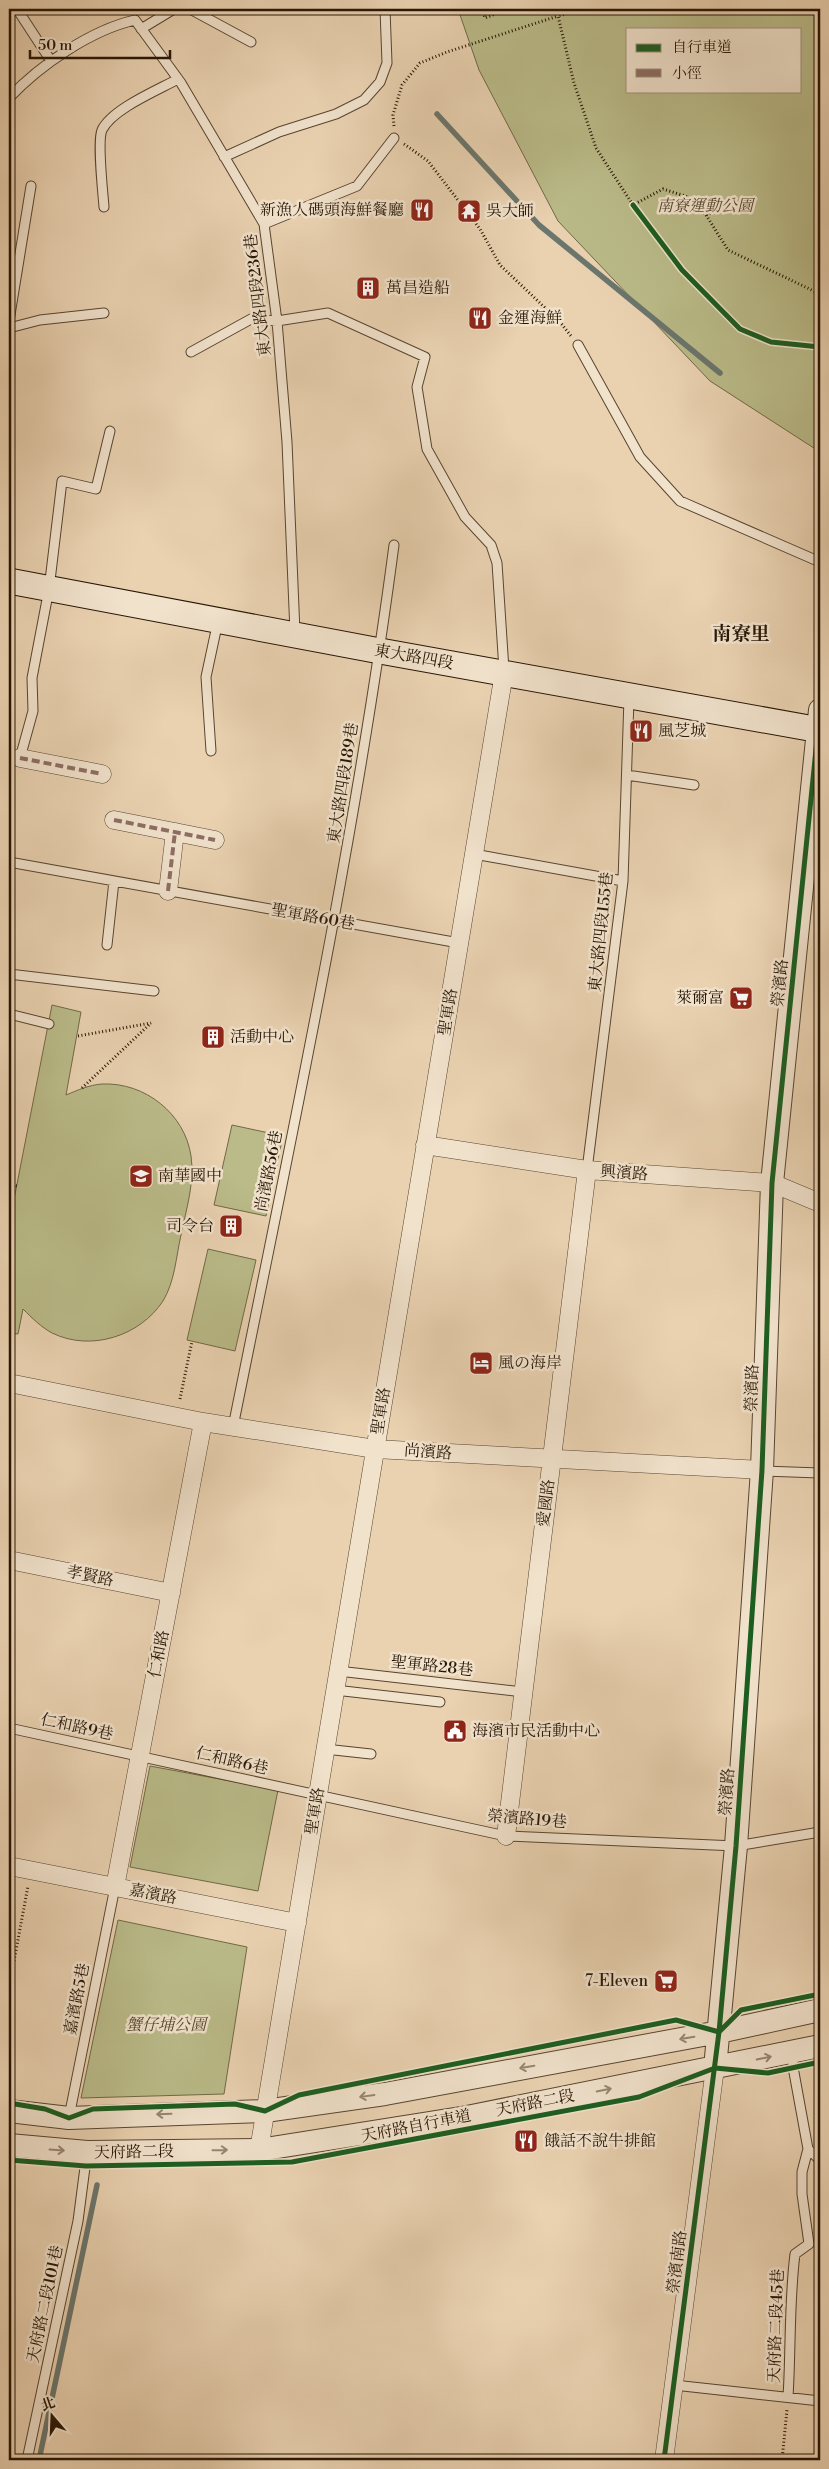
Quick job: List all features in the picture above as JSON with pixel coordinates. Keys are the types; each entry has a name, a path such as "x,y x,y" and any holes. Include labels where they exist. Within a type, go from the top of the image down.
{"main road":[{"name":"東大路四段","path":"9,581 629,696 819,723"}],"street":[{"name":"聖軍路","path":"259,2150 504,673"},
{"name":"榮濱路","path":"715,2068 736,1846 762,1470 772,1183 819,723"},
{"path":"20,758 102,774"},
{"path":"114,820 215,840"},
{"path":"168,891 175,832"},
{"name":"興濱路","path":"426,1145 587,1170 772,1183 820,1202"},
{"name":"愛國路","path":"506,1836 587,1170"},
{"name":"尚濱路","path":"9,1384 203,1422 375,1449 762,1470"},
{"name":"仁和路","path":"115,1887 203,1422"},
{"name":"孝賢路","path":"9,1560 170,1593"},
{"name":"嘉濱路","path":"9,1866 296,1923"},
{"path":"9,2111 69,2118 265,2111 385,2094 719,2032 820,2010"},
{"name":"天府路二段","path":"9,2146 86,2152 259,2150 467,2117 820,2046"},
{"name":"榮濱南路","path":"664,2460 715,2068"}],"lane":[{"path":"16,9 52,61"},
{"path":"9,98 52,61 113,25 135,20 142,29 174,9"},
{"path":"190,9 252,42"},
{"path":"224,157 279,132 336,114 364,100 380,82 387,63 385,9"},
{"name":"東大路四段236巷","path":"142,29 178,79 264,224 277,321 287,442 295,635"},
{"path":"104,207 100,168 101,131 112,116 178,79"},
{"path":"264,224 357,186 394,138"},
{"path":"9,321 31,186"},
{"path":"9,328 40,320 104,313"},
{"path":"191,352 251,319 277,321 328,313 425,357 417,387 427,449 465,517 491,545 497,563 504,673"},
{"path":"578,345 640,457 680,501 820,562"},
{"path":"20,758 33,712 32,678 49,589 62,481 96,489 110,431"},
{"name":"東大路四段189巷","path":"335,920 380,651 394,545"},
{"path":"210,751 206,677 218,621"},
{"name":"東大路四段155巷","path":"587,1170 623,881 629,696"},
{"path":"627,775 694,785"},
{"path":"474,854 623,881"},
{"name":"聖軍路60巷","path":"9,862 459,943"},
{"path":"107,944 114,881"},
{"name":"尚濱路56巷","path":"233,1427 335,920"},
{"path":"9,974 154,992"},
{"path":"9,1014 49,1024"},
{"path":"762,1470 820,1473"},
{"name":"聖軍路28巷","path":"338,1671 523,1692"},
{"path":"335,1690 440,1702"},
{"name":"仁和路9巷","path":"9,1728 140,1755"},
{"path":"325,1749 371,1754"},
{"name":"仁和路6巷","path":"140,1755 318,1795"},
{"name":"榮濱路19巷","path":"318,1795 506,1836 736,1846 820,1832"},
{"name":"嘉濱路5巷","path":"69,2118 115,1887"},
{"name":"天府路二段45巷","path":"788,2397 791,2347 790,2300 794,2254 809,2244 802,2194 802,2172 808,2149 793,2068 793,2052"},
{"path":"808,2149 820,2160"},
{"name":"天府路二段101巷","path":"27,2460 78,2221 86,2152"},
{"path":"674,2385 820,2402"}],"path":[{"path":"482,9 485,18 508,9"},
{"path":"578,345 560,322 500,266 480,229 428,161 394,138 393,115 402,85 420,63 446,52 584,9"},
{"path":"558,16 574,83 596,148 638,212"},
{"path":"633,205 663,189 688,198 706,215 728,250 820,294"},
{"path":"706,215 722,208"},
{"path":"78,1036 151,1023 82,1088"},
{"path":"9,1184 16,1186"},
{"path":"176,1417 192,1341"},
{"path":"14,1961 31,1870"}],"green space":[{"name":"南寮運動公園","path":"458,9 820,9 820,452 710,381 558,221 479,70"},
{"path":"52,1005 81,1012 66,1095 102,1084 118,1085 147,1095 172,1114 181,1127 191,1156 192,1176 175,1269 163,1301 153,1313 128,1332 98,1340 67,1339 52,1333 23,1309 18,1334 9,1333 9,1225"},
{"path":"232,1125 283,1136 266,1216 214,1205"},
{"path":"208,1249 256,1260 235,1351 187,1340"},
{"path":"150,1766 278,1790 258,1891 130,1867"},
{"name":"蟹仔埔公園","path":"118,1920 247,1947 224,2094 81,2098"}],"waterway":[{"path":"437,114 539,225 720,373"},
{"path":"39,2460 97,2185"}],"marked path":[{"path":"20,758 102,774"},
{"path":"114,820 215,840"},
{"path":"168,891 175,832"}],"cycle path":[{"path":"633,205 682,270 740,329 771,342 820,347"},
{"path":"664,2460 719,2032 736,1846 762,1470 772,1183 820,710"},
{"path":"9,2103 45,2109 69,2118 93,2109 235,2104 265,2111 299,2095 676,2020 719,2032 741,2010 820,1994"},
{"name":"天府路自行車道","path":"9,2160 86,2166 292,2162 639,2097 715,2068 768,2073 820,2062"}],"place":[{"name":"新漁人碼頭海鮮餐廳","path":"422,210"},
{"name":"吳大師","path":"469,211"},
{"name":"萬昌造船","path":"368,288"},
{"name":"金運海鮮","path":"480,318"},
{"name":"風芝城","path":"641,731"},
{"name":"萊爾富","path":"741,998"},
{"name":"活動中心","path":"213,1037"},
{"name":"南華國中","path":"141,1176"},
{"name":"司令台","path":"231,1226"},
{"name":"風の海岸","path":"481,1363"},
{"name":"海濱市民活動中心","path":"455,1731"},
{"name":"7-Eleven","path":"666,1981"},
{"name":"餓話不說牛排館","path":"526,2141"}],"district":[{"name":"南寮里","path":"741,634"}]}
